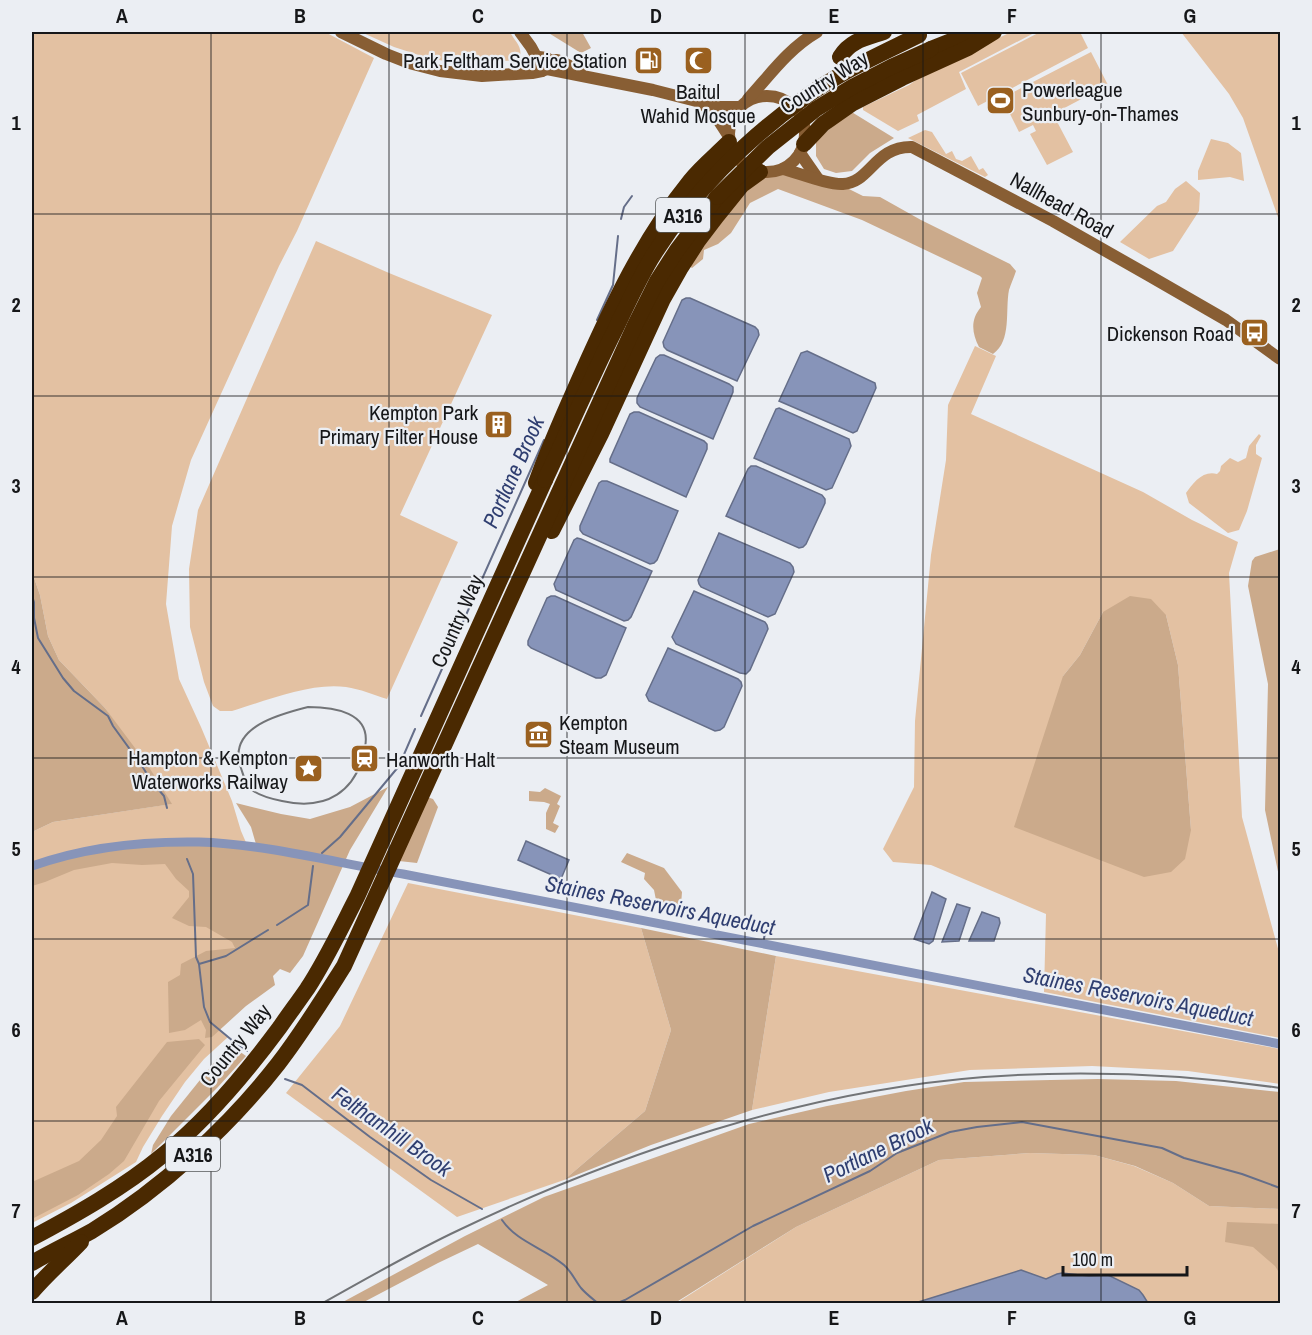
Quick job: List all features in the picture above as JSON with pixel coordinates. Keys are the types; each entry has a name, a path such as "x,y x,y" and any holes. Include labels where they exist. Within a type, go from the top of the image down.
{"highway":[{"path":"840,57 850,45 884,32"},
{"name":"Country Way","path":"32,1263 92,1230 139,1198 215,1133 244,1104 279,1062 344,966 635,325 657,281 717,197 768,147 816,109 891,67 974,32"},
{"path":"802,148 824,124 853,103 968,48 994,32"},
{"name":"Country Way","path":"32,1238 135,1177 165,1154 220,1101 262,1052 306,990 357,897 525,523 631,297 668,234 702,190 771,123 808,95 852,68 923,33"},
{"path":"525,523 537,481 568,405 604,322 641,252 691,180 728,139"},
{"path":"485,656 566,507 663,299 680,269 698,241 742,185 760,172"},
{"path":"32,1292 92,1230"}],"street":[{"path":"341,32 409,63 482,76 517,73 556,60 600,79 720,107 771,96 778,97 796,108 803,120 805,138 802,148 794,161 777,171 760,172 751,169 740,162 715,115 701,103"},
{"path":"520,32 542,65"},
{"path":"728,139 731,118 743,103 796,46 817,32"},
{"path":"774,68 778,97"},
{"name":"Nallhead Road","path":"783,168 831,183 852,183 892,150 899,147 912,147 1044,216 1148,275 1226,320 1281,359"},
{"path":"802,148 818,179"}],"shaded area":[{"path":"32,32 325,32 374,58 191,460 172,526 166,604 179,679 232,801 248,847 256,881 211,1023 228,1037 204,1059 185,1082 143,1147 136,1162 71,1203 32,1223 32,832 53,822 171,804 105,708 59,660 48,636 40,595 32,572"},
{"path":"361,32 510,32 520,48 520,55 519,60 504,61 498,66 456,63 428,58 394,47"},
{"path":"547,32 582,32 591,48 581,53"},
{"path":"1011,32 1036,32 959,72 966,89 917,115 919,121 898,131 863,110 863,107 909,85 932,69"},
{"path":"1040,32 1080,32 1088,48 978,106 961,73"},
{"path":"1181,32 1280,32 1280,223 1243,118 1229,94"},
{"path":"1091,52 1108,85 1053,114 1073,152 1047,165 1030,134 1036,131 1033,125 1019,132 1002,98"},
{"path":"850,111 894,138 870,153 852,171 836,173 824,169 816,156 816,141"},
{"path":"925,130 932,132 946,154 952,151 956,159 962,161 971,156 979,170 983,168 988,175 985,177 908,138"},
{"path":"1211,139 1228,143 1241,153 1244,181 1230,177 1198,180 1198,171"},
{"path":"787,172 849,189 863,196 880,197 1010,264 1016,271 1009,290 1007,325 999,348 993,354 979,347 975,337 973,327 975,317 981,307 977,293 982,278 980,276 862,220 778,189 750,203 731,233 718,244 704,250 703,259 692,268 687,264 727,210 762,176"},
{"path":"1186,181 1200,193 1199,211 1173,251 1149,259 1120,242 1157,206 1166,202 1175,189"},
{"path":"316,241 492,315 400,515 458,542 387,699 351,688 318,687 232,711 220,711 213,706 204,682 190,627 189,569 198,510"},
{"path":"975,346 996,356 971,414 1143,492 1192,520 1238,542 1229,573 1242,817 1280,956 1280,1038 1044,992 1046,914 931,865 893,862 883,849 914,787 915,721 931,555 946,460 948,405","holes":["1103,612 1166,615 1178,665 1191,830 1063,676 1080,655"]},
{"path":"1259,434 1261,436 1256,445 1256,454 1262,458 1247,511 1239,530 1228,533 1189,503 1186,493 1203,476 1217,474 1221,466 1230,458 1238,462 1246,458 1249,446"},
{"path":"1280,549 1280,881 1265,810 1268,684 1248,586 1252,561 1255,557"},
{"path":"32,572 40,595 48,636 59,660 105,708 147,764 172,804 53,822 32,832"},
{"path":"1130,596 1151,599 1166,615 1178,665 1191,830 1185,859 1171,872 1144,877 1014,827 1063,676 1080,655 1103,612"},
{"path":"388,787 350,850 303,956 290,973 280,969 273,976 275,985 246,1006 212,1037 205,1038 206,1030 201,1020 185,1030 169,1033 168,982 180,975 181,964 206,951 235,948 232,942 206,927 189,926 172,918 189,897 189,891 165,864 112,863 74,870 32,886 32,868 98,846 164,839 199,845 214,841 228,847 258,851 251,827 236,803 310,819 350,807"},
{"path":"545,788 561,796 557,804 560,806 553,823 559,826 555,833 546,829 546,813 550,804 529,801 529,791 540,792"},
{"path":"427,797 433,799 438,807 417,863 399,861"},
{"path":"627,853 664,868 682,892 681,905 673,910 657,905 654,890 644,879 645,873 621,862"},
{"path":"408,883 641,928 671,1030 645,1111 564,1180 457,1217 286,1093 340,1026"},
{"path":"641,928 776,956 752,1110 651,1145 564,1180 645,1111 671,1030"},
{"path":"776,956 1280,1049 1280,1084 1188,1071 1092,1066 970,1070 829,1092 752,1110"},
{"path":"199,1039 205,1045 159,1101 124,1161 78,1195 32,1219 32,1182 79,1161 101,1140 117,1116 116,1107 167,1042"},
{"path":"229,1044 246,1056 151,1154 153,1145 171,1116"},
{"path":"1098,1079 1176,1081 1280,1092 1280,1209 1209,1206 1173,1183 1135,1166 1094,1155 1030,1153 939,1160 796,1227 675,1303 514,1303 548,1285 478,1244 362,1303 341,1303 465,1236 544,1197 749,1124 827,1106 964,1082"},
{"path":"1030,1153 1094,1155 1134,1166 1173,1183 1209,1206 1280,1209 1280,1303 675,1304 796,1227 939,1160"},
{"path":"1227,1222 1280,1224 1280,1274 1275,1266 1253,1247 1225,1242"}],"water":[{"path":"686,298 758,330 759,335 737,381 664,347 663,342 682,300"},
{"path":"807,351 875,383 876,388 857,431 853,433 779,401 801,353"},
{"path":"660,355 733,387 713,439 640,407 637,403 637,398 656,358"},
{"path":"779,408 849,439 851,446 832,488 826,490 754,458 776,409"},
{"path":"639,412 707,444 707,449 686,497 610,462 630,414"},
{"path":"751,466 756,466 822,495 825,499 803,547 799,548 726,516"},
{"path":"607,481 678,511 654,563 650,564 583,534 580,530 599,483"},
{"path":"719,533 790,563 793,567 794,572 775,614 768,617 701,587 698,580"},
{"path":"577,538 652,571 628,620 624,621 556,590 554,584"},
{"path":"694,591 765,622 767,625 768,629 750,670 746,674 676,644 672,637"},
{"path":"551,596 626,628 606,675 596,678 528,645 547,598"},
{"path":"668,648 741,682 742,686 724,727 720,730 715,731 649,701 646,695"},
{"path":"526,841 569,860 561,879 518,860"},
{"path":"932,892 946,899 933,941 929,944 914,939"},
{"path":"957,904 970,908 959,941 942,942"},
{"path":"982,912 999,918 1000,923 994,941 969,941"},
{"path":"1021,1270 1046,1279 1062,1273 1089,1276 1108,1275 1139,1290 1148,1303 915,1303"}],"waterway":[{"name":"Portlane Brook","path":"621,219 624,207 632,196"},
{"name":"Portlane Brook","path":"597,320 613,285 618,236"},
{"name":"Portlane Brook","path":"421,716 544,440"},
{"name":"Felthamhill Brook","path":"32,596 38,638 63,678 74,691 108,716 152,782 164,796 167,808"},
{"name":"Portlane Brook","path":"322,853 340,837 399,766 415,729"},
{"name":"Staines Reservoirs Aqueduct","path":"32,866 72,854 135,844 199,842 250,846 1280,1044"},
{"name":"Felthamhill Brook","path":"187,859 193,874 196,957 199,964 204,1007 210,1022 247,1051"},
{"name":"Portlane Brook","path":"277,925 308,905 313,866"},
{"name":"Portlane Brook","path":"199,964 226,956 268,930"},
{"path":"763,944 765,933"},
{"name":"Felthamhill Brook","path":"285,1079 302,1085 431,1180 482,1209"},
{"name":"Portlane Brook","path":"615,1304 753,1226 870,1171 897,1153 950,1132 977,1127 1022,1122 1162,1148 1184,1158 1242,1174 1280,1188"},
{"name":"Felthamhill Brook","path":"502,1220 515,1234 564,1265 583,1290 599,1304"}],"railway":[{"path":"308,707 339,710 357,719 363,726 366,735 365,747 355,776 337,795 312,803 282,801 255,792 244,779 240,765 239,752 242,741 259,724 308,707"},
{"path":"321,1304 424,1247 584,1175 649,1151 782,1111 916,1084 1021,1075 1132,1075 1207,1079 1280,1088"}],"place":[{"name":"Park Feltham Service Station","path":"648,60"},
{"name":"Baitul Wahid Mosque","path":"698,60"},
{"name":"Powerleague Sunbury-on-Thames","path":"1001,101"},
{"name":"Dickenson Road","path":"1255,333"},
{"name":"Kempton Park Primary Filter House","path":"499,424"},
{"name":"Kempton Steam Museum","path":"538,734"},
{"name":"Hanworth Halt","path":"365,759"},
{"name":"Hampton & Kempton Waterworks Railway","path":"309,769"}]}
